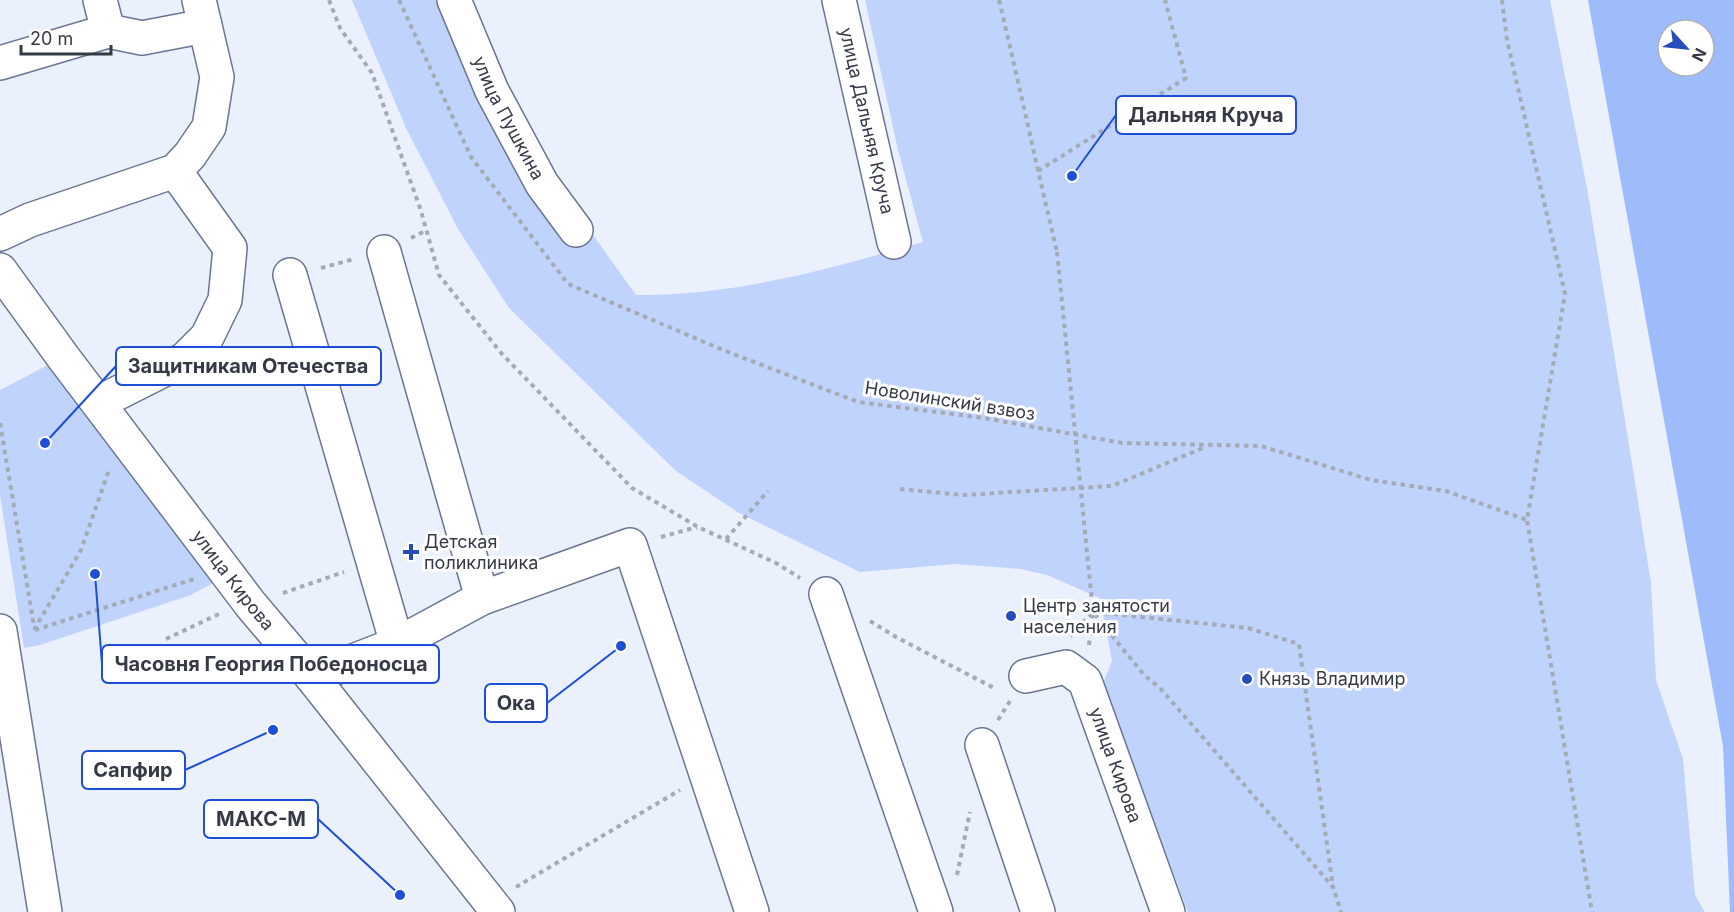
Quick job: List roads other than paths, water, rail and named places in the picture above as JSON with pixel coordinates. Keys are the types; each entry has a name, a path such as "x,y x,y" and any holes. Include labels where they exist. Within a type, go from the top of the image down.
{"street":[{"path":"100,0 108,31"},
{"name":"улица Пушкина","path":"454,0 498,101 542,184 576,230"},
{"name":"улица Дальняя Круча","path":"839,0 894,242"},
{"path":"0,63 108,31 142,38 202,13 217,77 208,127 190,155 174,171 30,220 0,234"},
{"path":"98,403 185,360 207,337 225,300 230,248 174,171"},
{"path":"384,252 482,598"},
{"name":"улица Кирова","path":"0,270 251,605 312,677 487,909"},
{"path":"290,275 397,644"},
{"path":"312,677 397,644 482,598 630,545 752,912"},
{"path":"826,594 936,912"},
{"path":"0,631 45,912"},
{"name":"улица Кирова","path":"1019,687 1066,667 1085,681 1168,912"},
{"path":"982,744 1038,912"}],"place":[{"name":"Дальняя Круча","path":"1072,176"},
{"name":"Защитникам Отечества","path":"45,443"},
{"name":"Детская поликлиника","path":"411,552"},
{"name":"Часовня Георгия Победоносца","path":"95,574"},
{"name":"Центр занятости населения","path":"1011,616"},
{"name":"Ока","path":"621,646"},
{"name":"Князь Владимир","path":"1247,679"},
{"name":"Сапфир","path":"273,730"},
{"name":"МАКС-М","path":"400,895"}]}
